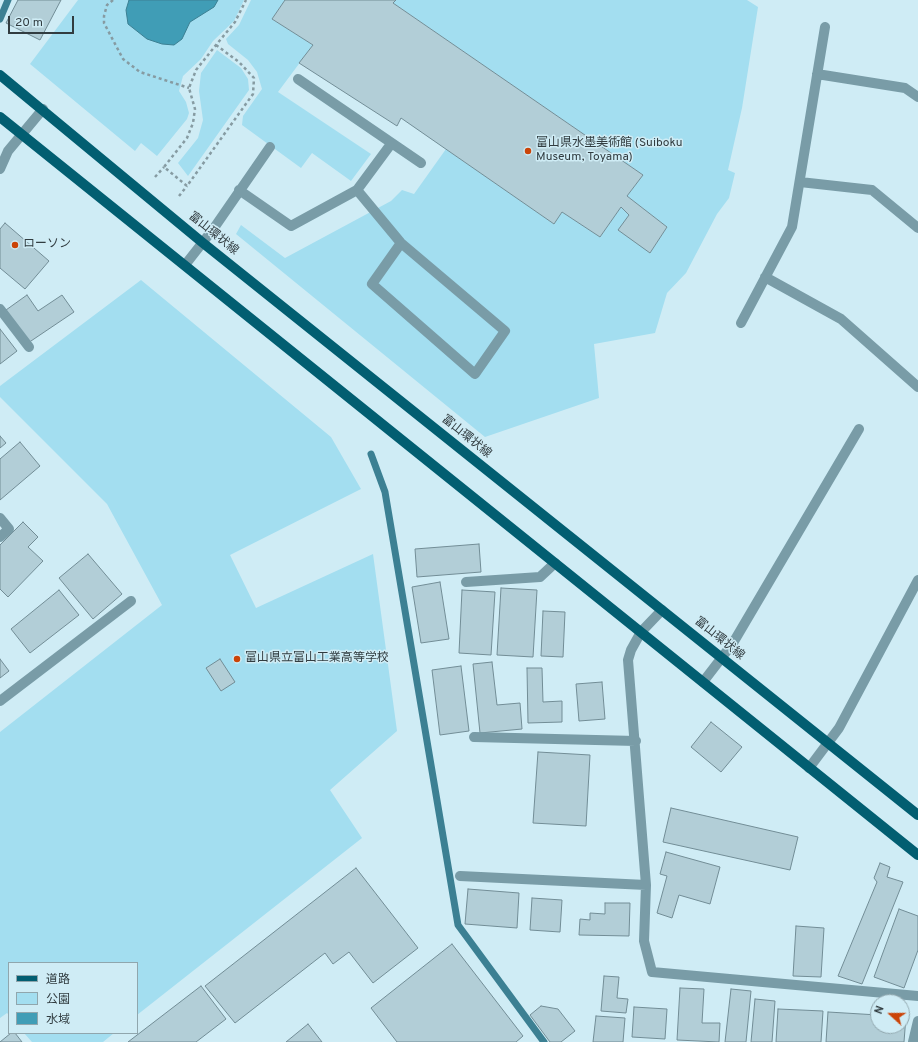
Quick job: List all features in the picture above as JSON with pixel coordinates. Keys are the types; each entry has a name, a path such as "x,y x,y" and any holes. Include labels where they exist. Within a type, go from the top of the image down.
{"main road":[{"name":"富山環状線","path":"0,76 43,109 203,243 918,815"},
{"path":"0,117 918,855"}],"street":[{"path":"741,323 792,227 825,27"},
{"path":"817,74 905,88 918,97"},
{"path":"298,79 421,163"},
{"path":"0,169 8,151 43,109"},
{"path":"239,190 291,226 357,190 392,144"},
{"path":"186,266 270,147"},
{"path":"800,182 872,190 918,228"},
{"path":"357,190 401,243 505,331 475,374 372,284 401,243"},
{"path":"765,277 841,320 918,387"},
{"path":"0,309 28,347"},
{"path":"703,682 733,643 860,429"},
{"path":"0,518 9,529 0,536"},
{"path":"466,582 540,577 555,563"},
{"path":"809,768 840,728 918,580"},
{"path":"0,701 131,601"},
{"path":"662,610 641,632 631,650 628,660 636,741 646,884 644,941 652,972 918,996"},
{"path":"474,737 636,741"},
{"path":"460,876 646,884"},
{"path":"913,1042 918,1021"}],"path":[{"path":"113,0 107,5 104,23 123,59 140,72 189,88"},
{"path":"155,177 187,138 193,122 195,109 189,88 196,70 235,22 246,0"},
{"path":"179,196 253,94 254,78 240,62 216,44"},
{"path":"164,167 187,186"}],"green space":[{"path":"78,0 244,0 234,21 213,41 201,59 183,76 179,91 186,102 189,113 187,119 157,156 141,143 135,151 30,64"},
{"path":"251,0 285,0 272,19 313,45 278,92 371,154 351,181 312,153 301,168 242,125 243,116 262,89 257,72 248,60 228,44 226,39 239,25"},
{"path":"396,0 747,0 758,7 742,108 728,170 735,173 729,198 717,214 686,273 667,293 655,333 594,344 599,398 485,437 236,234 241,225 285,258 391,201 402,190 414,194 446,149 554,224 562,212 600,237 621,207 629,215 650,253 667,227 627,196 643,175 393,3"},
{"path":"217,50 241,68 248,79 249,90 188,176 178,163 198,138 203,120 199,91 201,73"},
{"name":"富山県立富山工業高等学校","path":"141,280 331,437 361,489 230,555 256,608 373,554 397,731 330,790 362,838 138,1014 138,962 8,962 8,1014 7,1013 0,1018 0,732 162,605 107,504 0,397 0,386"},
{"path":"25,1034 113,1034 103,1042 32,1042"}],"water":[{"path":"129,0 218,0 214,7 190,22 182,39 174,45 162,44 147,39 128,24 126,10"}],"building":[{"path":"18,0 61,0 40,40 6,23"},
{"name":"富山県水墨美術館 (Suiboku Museum, Toyama)","path":"285,0 396,0 393,3 643,175 627,196 667,227 650,253 618,230 629,215 621,207 600,237 562,212 554,224 401,118 397,126 299,63 313,45 272,19"},
{"name":"ローソン","path":"5,223 49,261 25,289 0,268 0,229"},
{"path":"27,295 38,311 62,295 74,312 28,343 6,310"},
{"path":"0,329 17,351 0,364"},
{"path":"0,436 6,443 0,448"},
{"path":"20,442 40,466 0,500 0,459"},
{"path":"23,522 38,537 28,547 43,561 8,597 0,589 0,545"},
{"path":"479,544 481,572 417,577 415,549"},
{"path":"88,554 122,594 93,619 59,578"},
{"path":"440,582 449,639 421,643 412,587"},
{"path":"501,588 537,590 533,657 497,655"},
{"path":"59,590 79,615 30,653 11,629"},
{"path":"462,590 495,592 491,655 459,653"},
{"path":"543,611 565,612 563,657 541,656"},
{"path":"0,659 9,671 0,678"},
{"path":"220,659 235,682 221,691 206,668"},
{"path":"492,662 497,705 520,703 522,729 480,733 473,664"},
{"path":"461,666 469,731 440,735 432,670"},
{"path":"527,668 542,668 543,702 562,701 562,722 528,723"},
{"path":"602,682 605,719 579,721 576,684"},
{"path":"711,722 742,747 721,772 691,747"},
{"path":"538,752 590,755 586,826 533,823"},
{"path":"671,808 798,837 790,870 663,842"},
{"path":"666,852 720,867 710,904 679,895 672,918 657,913 667,876 660,874"},
{"path":"880,863 890,867 887,877 903,882 862,984 838,976 877,882 874,878"},
{"path":"356,868 418,948 373,983 349,952 333,964 325,953 235,1023 205,986"},
{"path":"468,889 519,893 517,928 465,924"},
{"path":"532,898 562,900 560,932 530,930"},
{"path":"605,903 630,903 629,936 579,935 580,919 590,920 590,913 605,914"},
{"path":"899,909 918,916 918,950 904,988 874,977"},
{"path":"796,926 824,928 821,977 793,976"},
{"path":"452,944 523,1036 516,1042 397,1042 371,1008"},
{"path":"604,976 619,977 617,998 628,999 626,1013 601,1011"},
{"path":"201,986 226,1019 196,1042 128,1042"},
{"path":"680,988 704,989 702,1023 720,1023 719,1042 677,1040"},
{"path":"731,989 751,991 746,1042 725,1042"},
{"path":"755,999 775,1001 772,1042 751,1042"},
{"path":"541,1006 558,1009 575,1031 561,1042 550,1042 530,1015"},
{"path":"634,1007 667,1009 665,1039 632,1037"},
{"path":"778,1009 823,1011 821,1042 776,1042"},
{"path":"828,1012 870,1015 870,1034 905,1034 904,1042 826,1042"},
{"path":"596,1016 625,1018 623,1042 593,1042"},
{"path":"308,1024 322,1042 286,1042"},
{"path":"10,1034 16,1034 22,1042 0,1042"}],"waterway":[{"path":"0,19 8,0"},
{"path":"371,454 385,492 458,925 544,1042"}],"place":[{"name":"富山県水墨美術館 (Suiboku Museum, Toyama)","path":"528,151"},
{"name":"ローソン","path":"15,245"},
{"name":"富山県立富山工業高等学校","path":"237,659"}]}
